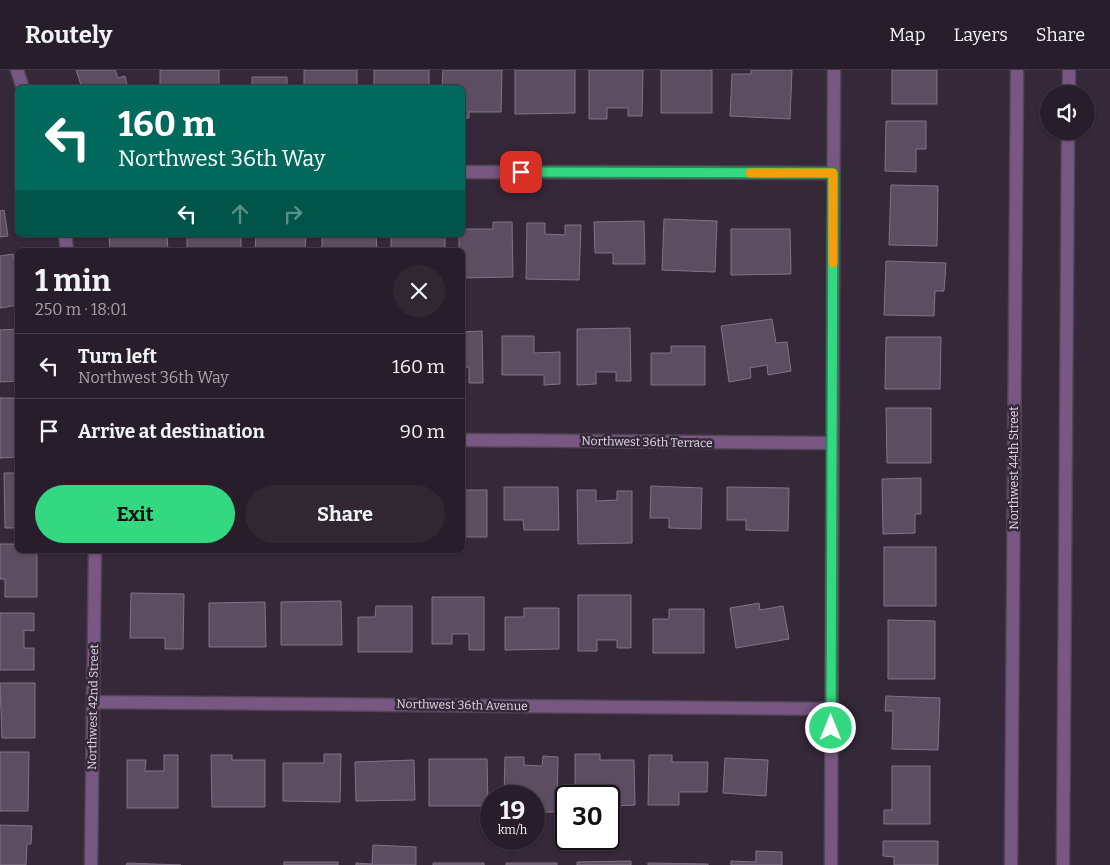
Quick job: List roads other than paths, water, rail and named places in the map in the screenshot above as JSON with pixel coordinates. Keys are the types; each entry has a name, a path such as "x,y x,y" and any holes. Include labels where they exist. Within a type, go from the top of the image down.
{"street":[{"path":"18,70 22,85"},
{"path":"831,865 834,70"},
{"name":"Northwest 44th Street","path":"1011,865 1017,70"},
{"path":"1068,85 1069,70"},
{"path":"1063,865 1068,140"},
{"path":"465,172 833,173"},
{"name":"Northwest 36th Terrace","path":"465,440 832,443"},
{"name":"Northwest 42nd Street","path":"91,865 95,553"},
{"name":"Northwest 36th Avenue","path":"93,702 831,709"}]}
